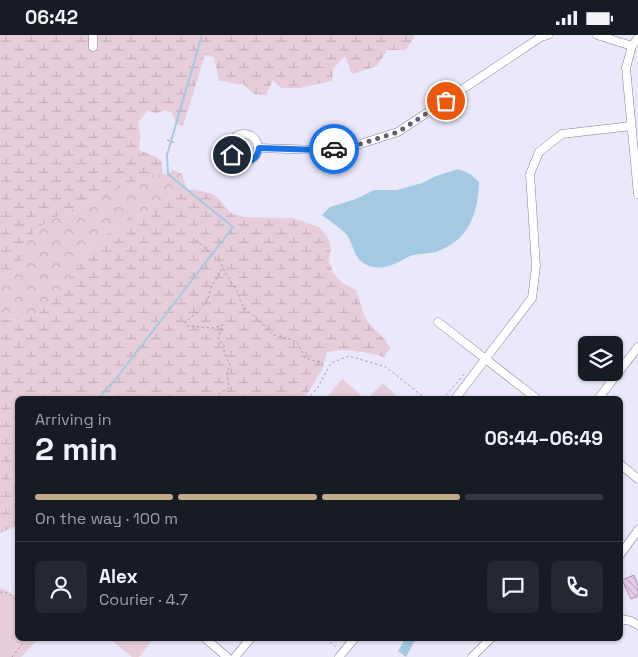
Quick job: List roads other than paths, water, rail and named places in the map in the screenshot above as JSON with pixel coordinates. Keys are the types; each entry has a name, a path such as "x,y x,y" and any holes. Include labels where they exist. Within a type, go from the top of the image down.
{"street":[{"path":"93,35 93,47"},
{"path":"259,148 319,150 354,146 398,132 541,37 548,35"},
{"path":"597,35 632,46"},
{"path":"638,38 632,46 626,68 638,194"},
{"path":"457,396 532,298 536,267 530,174 539,152 562,134 631,126"},
{"path":"438,322 533,396"},
{"path":"600,396 638,347"},
{"path":"623,466 638,479"},
{"path":"623,551 638,530"},
{"path":"623,620 638,625"},
{"path":"208,641 228,657"},
{"path":"235,657 244,641"},
{"path":"339,657 352,641"},
{"path":"472,657 488,641"}],"water":[{"path":"458,169 470,174 479,182 474,215 464,233 447,247 436,252 413,255 384,267 373,267 359,259 346,234 322,215 330,207 356,199 374,190 397,190 422,183"},
{"path":"404,641 414,641 406,657 398,651"}],"waterway":[{"path":"101,396 233,227 168,174 167,155 202,35"}]}
